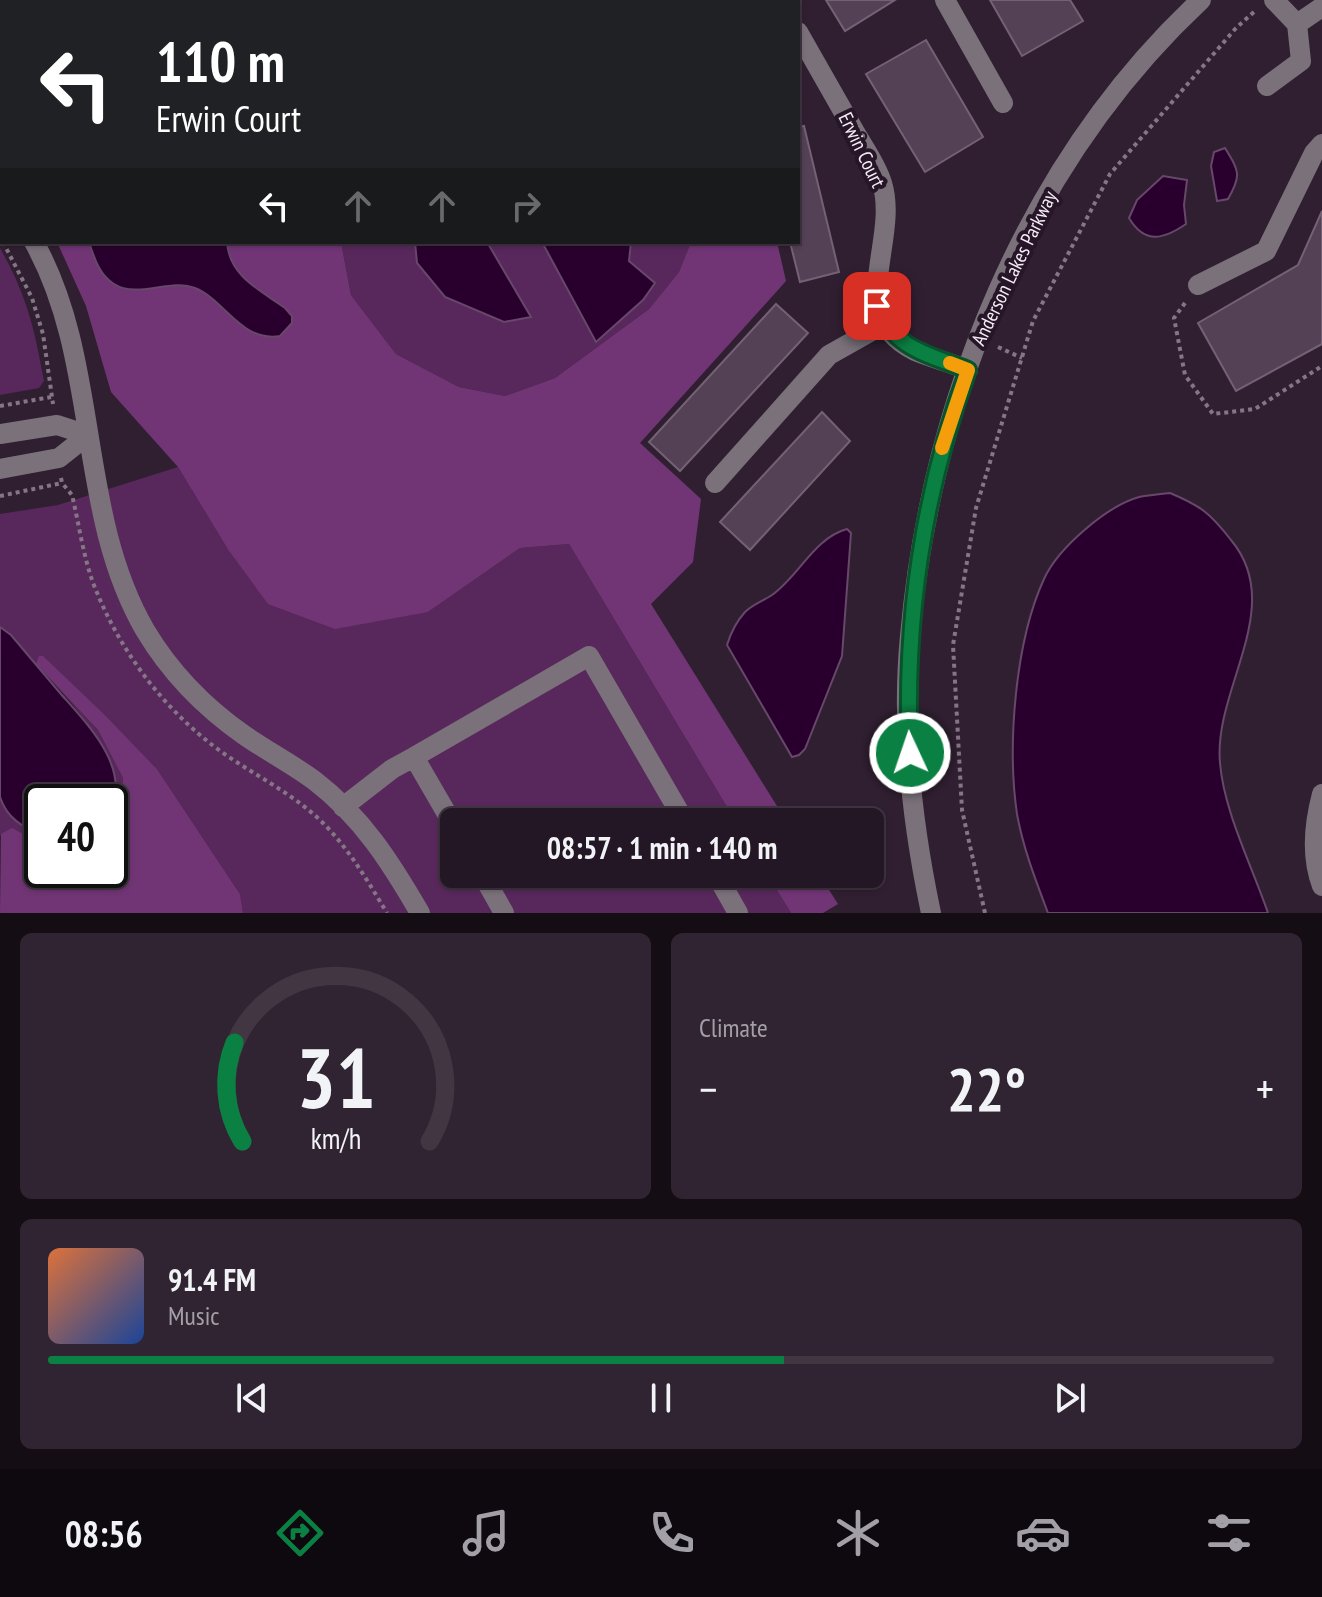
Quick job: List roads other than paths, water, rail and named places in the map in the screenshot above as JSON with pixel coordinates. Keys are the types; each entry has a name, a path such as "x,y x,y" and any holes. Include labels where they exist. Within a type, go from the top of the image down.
{"street":[{"path":"945,0 1003,103"},
{"name":"Anderson Lakes Parkway","path":"931,913 915,828 910,775 910,639 919,556 949,421 985,322 1021,244 1051,189 1134,72 1177,22 1201,0"},
{"path":"1265,5 1297,24"},
{"path":"1297,24 1322,7"},
{"path":"1267,86 1301,61 1297,24"},
{"name":"Erwin Court","path":"800,36 882,182 887,211 876,287 877,306 884,324"},
{"path":"1198,285 1266,251 1314,153 1322,144"},
{"path":"35,244 63,305 114,560 127,596 164,659 188,688 214,713 315,782 343,807 373,837 420,913"},
{"path":"715,483 829,355 884,324 915,351 968,370"},
{"path":"0,434 57,425 88,435"},
{"path":"0,469 59,458 88,435"},
{"path":"343,807 392,769 589,656 677,808"},
{"path":"414,757 444,808"},
{"path":"1322,794 1316,825 1315,855 1322,886"},
{"path":"490,888 504,913"},
{"path":"724,888 738,913"}]}
